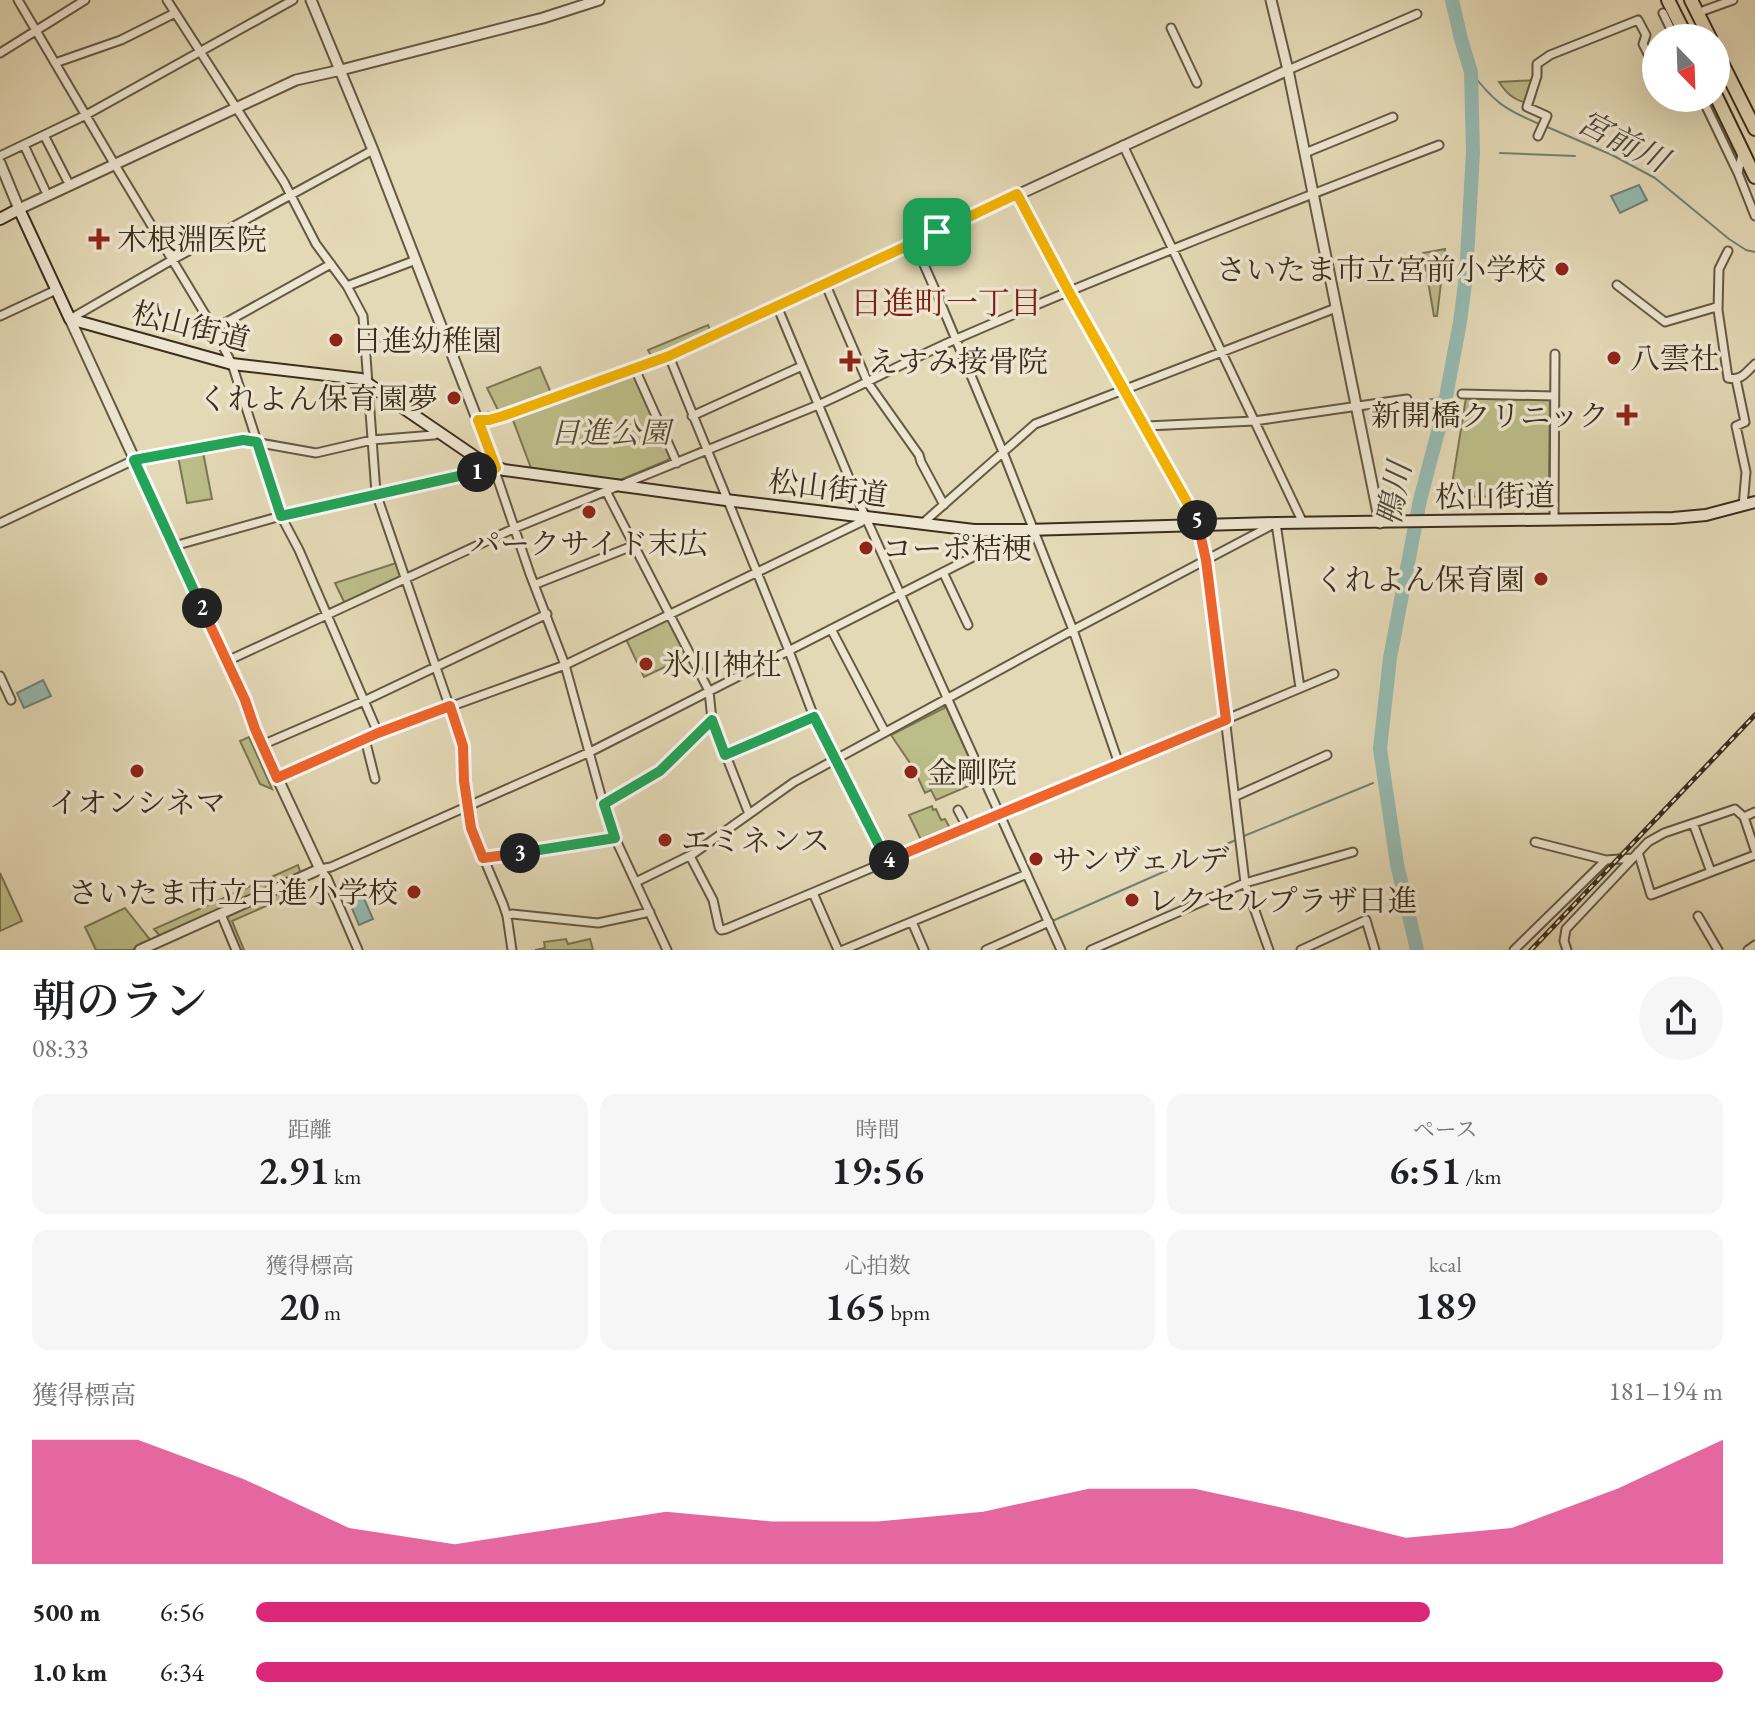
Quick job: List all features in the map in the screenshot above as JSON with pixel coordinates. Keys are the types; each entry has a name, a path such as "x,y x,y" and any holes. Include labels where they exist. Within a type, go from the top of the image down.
{"highway":[{"path":"1668,0 1680,24"},
{"path":"1691,0 1703,24"},
{"path":"1730,78 1755,129"},
{"path":"1739,96 1755,116"},
{"path":"1724,112 1755,177"}],"main road":[{"path":"0,219 19,209 70,319"},
{"name":"松山街道","path":"70,319 232,364 354,377 367,382 481,461 496,468 974,530 1682,518 1755,502"}],"street":[{"path":"18,0 232,364 281,516 299,550 378,733"},
{"path":"0,53 85,0"},
{"path":"167,0 291,195 315,242 347,286 363,316 376,493 463,746 471,828 507,916 512,950"},
{"path":"0,156 86,115 293,0"},
{"path":"311,0 373,150 496,468 565,665 615,838 667,950"},
{"path":"0,163 19,209 296,80 543,18 599,0"},
{"path":"1271,0 1380,523"},
{"path":"1697,13 1733,0"},
{"path":"55,63 121,40 175,13"},
{"path":"1663,13 1668,24"},
{"path":"478,420 503,416 669,356 1123,145 1417,14"},
{"path":"1538,136 1547,116 1527,107 1537,76 1537,64 1550,55 1638,20 1642,28"},
{"path":"1171,28 1197,83"},
{"path":"1709,112 1755,216"},
{"path":"1305,153 1393,117"},
{"path":"44,135 67,180"},
{"path":"24,145 45,190"},
{"path":"1123,145 1303,523"},
{"path":"227,661 515,528 818,405 957,339 1313,193 1439,145"},
{"path":"355,949 327,878 277,778 245,700 70,319 373,150"},
{"path":"1738,173 1743,151"},
{"path":"1017,194 1199,525 1206,560 1245,883 1269,950"},
{"path":"914,242 957,339 1003,452 1030,530 1073,630 1119,764"},
{"path":"1728,251 1719,269 1718,310 1728,378 1741,378 1755,364"},
{"path":"347,286 416,260"},
{"path":"214,329 331,264"},
{"path":"825,283 868,383 919,455 944,505"},
{"path":"1617,285 1665,322 1717,307 1718,310"},
{"path":"0,316 56,290"},
{"path":"777,306 865,516 1061,950"},
{"path":"923,523 1035,424 1336,308"},
{"path":"366,347 447,341"},
{"path":"1554,519 1555,354"},
{"path":"669,356 814,717 887,861"},
{"path":"692,416 802,366"},
{"path":"635,369 677,463"},
{"path":"1736,379 1745,422 1736,426 1746,472 1743,506"},
{"path":"1462,394 1554,396"},
{"path":"1146,426 1254,421 1407,399"},
{"path":"0,523 134,460 243,440 316,453 372,440 440,432"},
{"path":"174,546 281,516 496,468"},
{"path":"606,491 709,691 712,720 749,814"},
{"path":"277,778 378,733 565,665 861,522 865,516"},
{"path":"636,882 690,856 794,782 1276,523 1300,688"},
{"path":"140,950 590,752 1030,530"},
{"path":"536,584 635,545"},
{"path":"943,572 968,625"},
{"path":"262,745 364,701 547,614"},
{"path":"831,629 885,732"},
{"path":"690,856 713,900 721,930 1334,674"},
{"path":"0,676 11,700"},
{"path":"725,755 814,717"},
{"path":"604,804 660,771 712,720"},
{"path":"365,739 375,779"},
{"path":"1236,796 1327,755"},
{"path":"1567,950 1564,941 1566,929 1635,855 1648,842 1664,833 1735,809 1744,817 1755,852 1651,895 1635,855"},
{"path":"958,810 967,827"},
{"path":"1744,817 1755,812"},
{"path":"1693,823 1711,872"},
{"path":"483,858 615,838"},
{"path":"1535,842 1606,860 1635,855"},
{"path":"1091,950 1245,883 1353,852"},
{"path":"1514,950 1606,860"},
{"path":"813,893 840,950 1027,874"},
{"path":"507,916 598,923 650,912"},
{"path":"221,914 236,950"},
{"path":"1698,916 1718,950"},
{"path":"1301,950 1366,920 1375,950"},
{"path":"912,922 924,950"},
{"path":"986,950 1049,922"},
{"path":"1748,950 1755,945"}],"green space":[{"path":"1536,80 1526,103 1511,96 1499,82"},
{"path":"1445,249 1437,316 1434,316 1423,253"},
{"path":"708,325 712,334 653,359 648,350"},
{"path":"540,367 551,393 501,412 498,410 487,388"},
{"name":"日進公園","path":"632,376 671,456 668,460 620,480 531,468 513,420"},
{"path":"1466,398 1550,399 1549,486 1540,496 1450,497"},
{"path":"203,452 212,499 187,503 178,456"},
{"path":"396,563 402,578 345,604 335,583"},
{"path":"670,615 690,655 644,677 625,637"},
{"path":"946,707 980,781 936,800 931,790 925,793 914,769 891,735"},
{"path":"249,737 272,789 260,784 240,741"},
{"path":"932,806 952,832 923,844 909,815"},
{"path":"298,865 301,874 161,937 154,929"},
{"path":"0,873 22,921 0,931"},
{"path":"285,886 289,896 232,921 244,950 238,950 222,914"},
{"path":"125,908 151,941 132,950 96,950 85,927"},
{"path":"566,939 568,944 590,939 593,950 535,950 545,948 544,942"}],"water":[{"path":"1639,185 1647,200 1620,213 1611,196"},
{"path":"43,680 51,696 24,708 17,693"},
{"path":"362,894 373,919 359,925 348,899"}],"waterway":[{"name":"鴨川","path":"1417,950 1397,864 1380,749 1390,658 1420,500 1443,413 1466,276 1473,152 1471,72 1452,0"},
{"name":"宮前川","path":"1471,72 1500,104 1539,124"},
{"name":"宮前川","path":"1545,126 1612,155 1655,178 1729,239 1755,252"},
{"path":"1500,153 1575,156"},
{"path":"1361,410 1446,397"},
{"path":"1273,422 1354,411"},
{"path":"1153,430 1255,425"},
{"path":"1244,836 1373,783"},
{"path":"1050,922 1238,839"}],"railway":[{"path":"1531,950 1755,715"}],"place":[{"name":"木根淵医院","path":"99,239"},
{"name":"さいたま市立宮前小学校","path":"1562,269"},
{"name":"日進幼稚園","path":"336,340"},
{"name":"八雲社","path":"1614,358"},
{"name":"えすみ接骨院","path":"850,361"},
{"name":"くれよん保育園夢","path":"454,398"},
{"name":"新開橋クリニック","path":"1627,415"},
{"name":"パークサイド末広","path":"589,512"},
{"name":"コーポ桔梗","path":"866,548"},
{"name":"くれよん保育園","path":"1541,579"},
{"name":"氷川神社","path":"646,664"},
{"name":"イオンシネマ","path":"137,771"},
{"name":"金剛院","path":"911,772"},
{"name":"エミネンス","path":"665,840"},
{"name":"サンヴェルデ","path":"1036,859"},
{"name":"さいたま市立日進小学校","path":"414,892"},
{"name":"レクセルプラザ日進","path":"1132,900"}],"district":[{"name":"日進町一丁目","path":"946,303"}],"route":[{"path":"1017,194 1198,520 1226,720 887,861 814,717 725,755 712,720 660,771 604,804 615,838 483,858 471,828 464,781 463,746 450,706 378,733 277,778 245,700 134,460 243,440 257,442 281,516 496,468 478,420 503,416 669,356 937,232 1017,194"}]}
